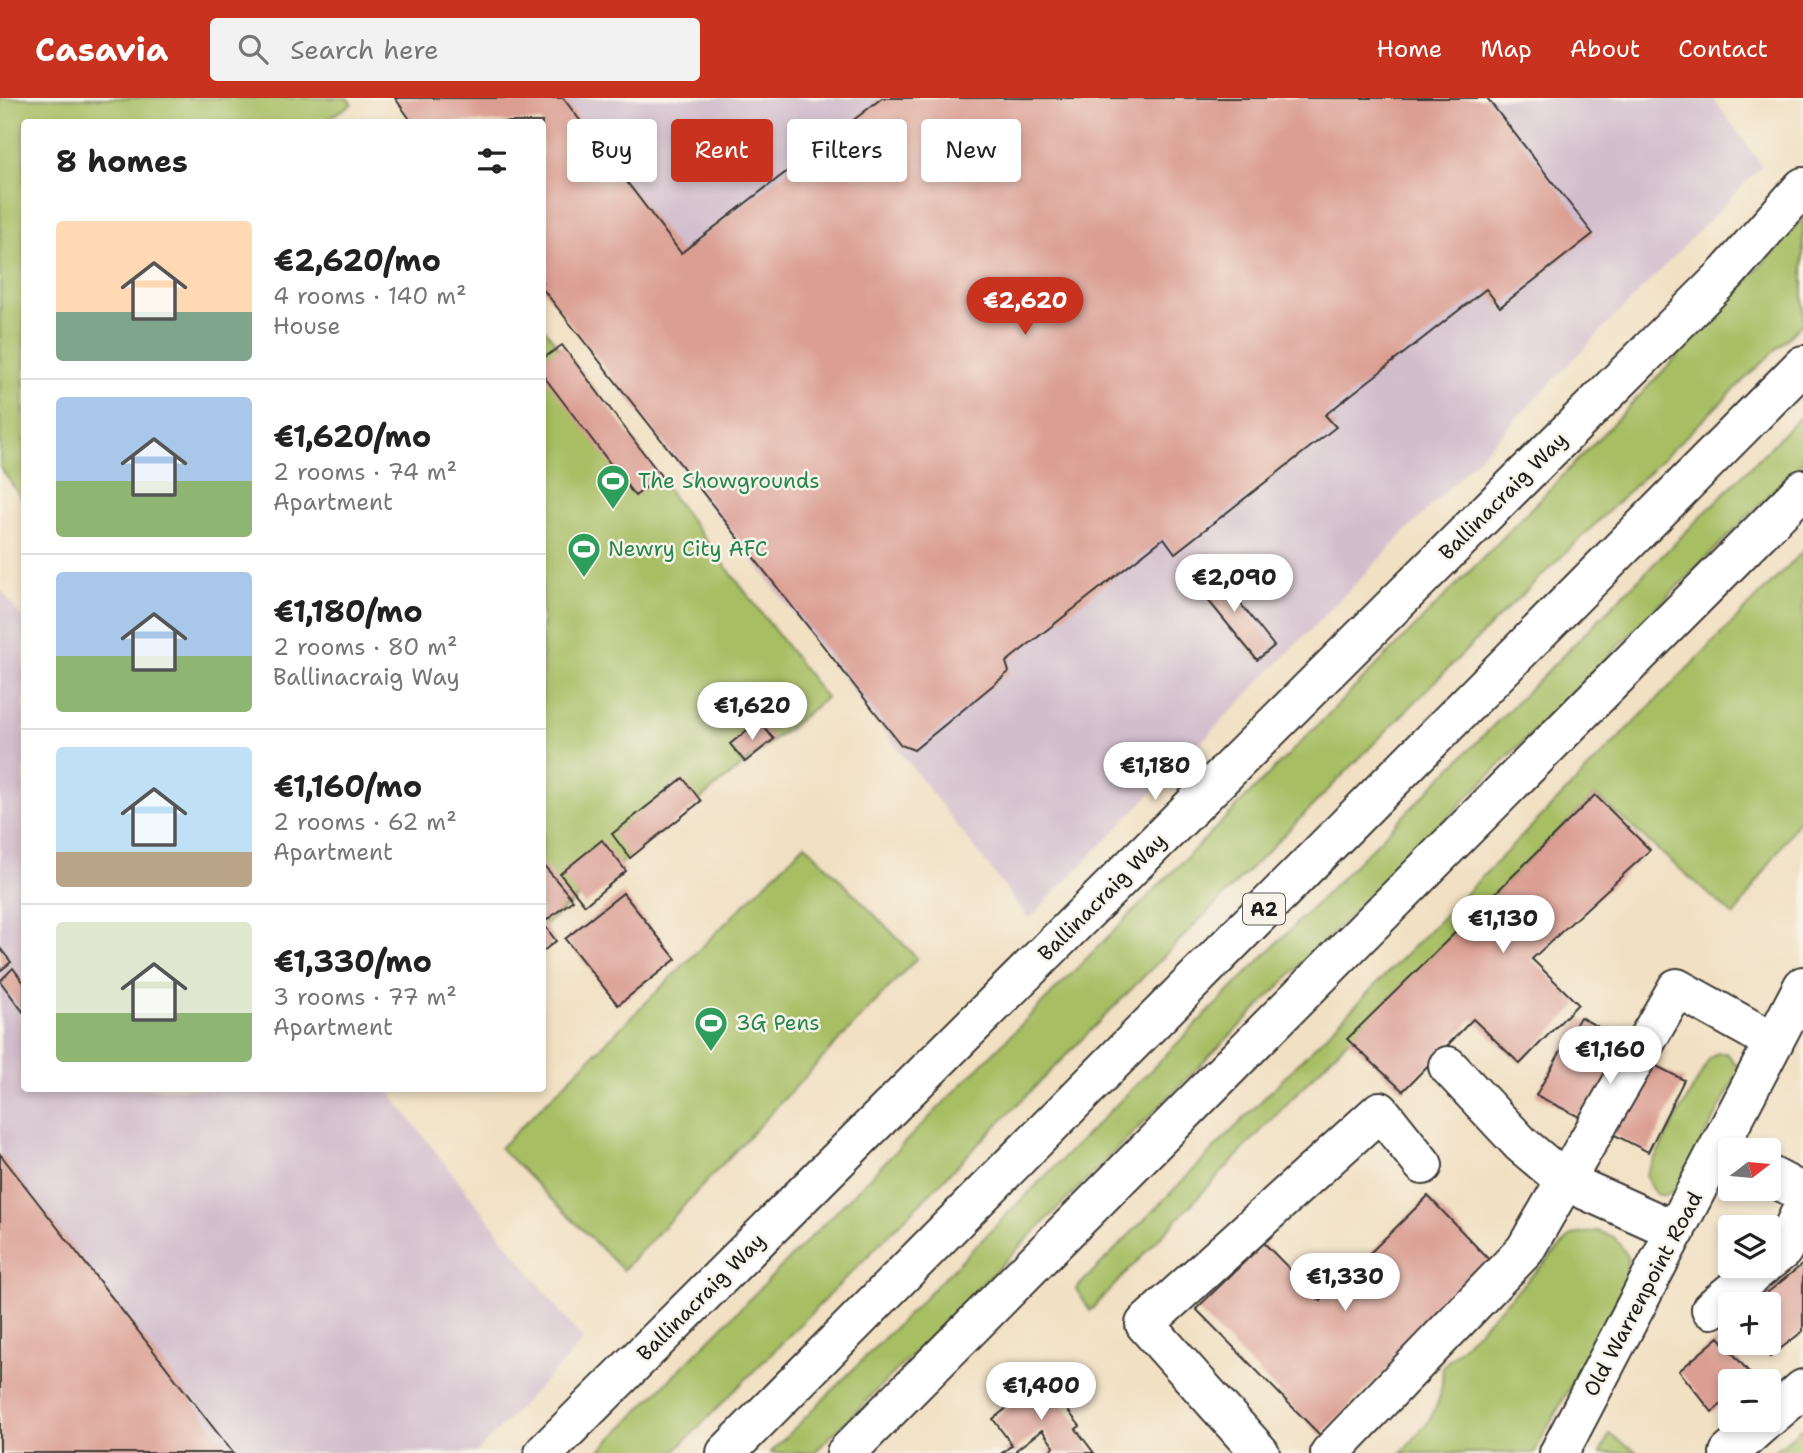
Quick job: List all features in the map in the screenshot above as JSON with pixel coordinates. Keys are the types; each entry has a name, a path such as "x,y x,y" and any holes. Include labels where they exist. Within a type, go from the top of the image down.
{"main road":[{"name":"Ballinacraig Way","path":"544,1453 1727,273 1803,187"},
{"name":"A2","path":"726,1453 1803,365"},
{"path":"846,1453 1803,489"},
{"name":"Old Warrenpoint Road","path":"1731,1138 1774,1042 1803,986"},
{"path":"1330,1453 1525,1250 1677,988 1774,1042"},
{"path":"1448,1066 1521,1144 1565,1181 1676,1231"},
{"path":"1260,1453 1145,1324 1381,1111 1423,1165"},
{"name":"Old Warrenpoint Road","path":"1559,1453 1676,1231 1718,1162"},
{"path":"1782,1182 1803,1193"},
{"path":"1781,1252 1803,1207"},
{"path":"1711,1309 1748,1278"},
{"path":"1781,1407 1803,1389"},
{"path":"1728,1453 1752,1432"}],"shaded area":[{"path":"395,98 1713,98 1762,166 1029,919 546,292 546,119 410,119"},
{"path":"0,589 21,616 21,1092 389,1092 583,1341 476,1453 0,1453"}],"green space":[{"path":"0,98 347,98 352,104 327,119 21,119 21,498 0,467"},
{"path":"1803,218 1803,323 1502,614 673,1453 597,1453 1493,548 1716,316"},
{"name":"The Showgrounds","path":"546,330 826,698 546,924"},
{"path":"1803,414 1803,461 814,1453 770,1453"},
{"path":"1803,551 1803,814 1734,916 1595,795 1336,1052 1090,1311 1076,1289"},
{"name":"3G Pens","path":"805,844 917,958 623,1270 500,1148"},
{"path":"1718,1053 1727,1053 1740,1069 1677,1190 1665,1195 1656,1194 1646,1174 1710,1058"},
{"path":"1597,1231 1614,1237 1628,1256 1625,1285 1534,1453 1401,1453 1432,1415 1441,1393 1442,1367 1572,1235"},
{"path":"1803,1428 1803,1453 1772,1453"},
{"path":"1610,1434 1638,1453 1600,1453"}],"building":[{"path":"395,98 563,98 579,119 567,119 567,182 627,182 681,253 787,171 787,182 907,182 907,119 855,119 882,98 1487,98 1593,234 1500,307 1486,289 1325,415 1336,427 1175,553 1164,538 1006,662 1009,672 914,750 901,745 546,293 546,119 410,119"},
{"path":"562,345 661,476 635,496 546,379 546,356"},
{"path":"1213,569 1274,646 1257,660 1194,583"},
{"path":"759,721 774,739 745,762 730,744"},
{"path":"683,778 701,801 630,858 612,834"},
{"path":"1595,795 1650,850 1532,959 1578,1004 1520,1064 1473,1019 1403,1091 1347,1039"},
{"path":"602,840 626,871 585,905 560,874"},
{"path":"546,868 573,900 546,921"},
{"path":"623,893 676,959 618,1005 565,939"},
{"path":"546,927 556,941 546,949"},
{"path":"0,948 11,962 0,971"},
{"path":"13,968 21,979 21,1009 0,981"},
{"path":"1580,1017 1611,1034 1615,1045 1684,1080 1648,1152 1536,1095"},
{"path":"0,1154 43,1209 233,1453 0,1453"},
{"path":"1428,1196 1494,1265 1320,1435 1196,1309 1264,1243 1321,1301"},
{"path":"1803,1264 1803,1331 1781,1348 1781,1292 1768,1292"},
{"path":"1718,1338 1718,1355 1734,1355 1746,1369 1718,1369 1718,1407 1712,1412 1679,1371"},
{"path":"1043,1379 1080,1426 1076,1429 1094,1453 1046,1453 1054,1447 1042,1430 1016,1450 1019,1453 1002,1453 1012,1445 993,1419"}],"place":[{"name":"The Showgrounds","path":"613,511"},
{"name":"Newry City AFC","path":"584,579"},
{"name":"3G Pens","path":"711,1053"}]}
